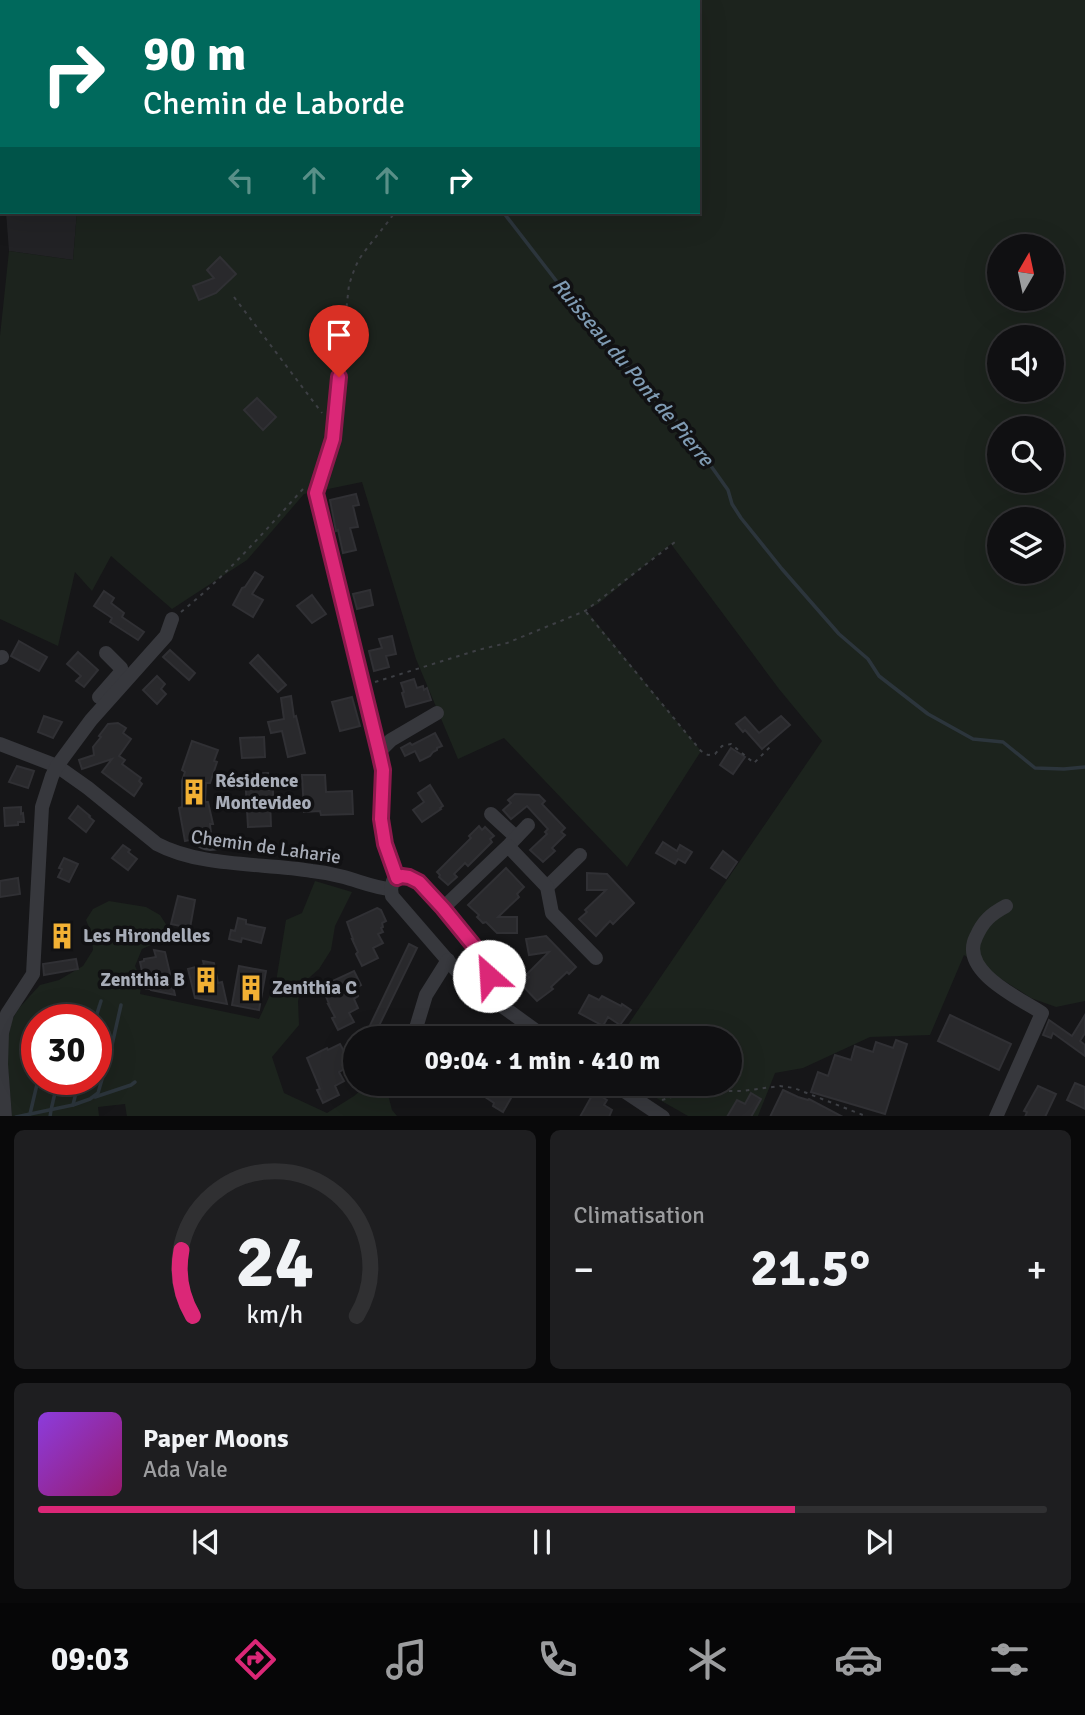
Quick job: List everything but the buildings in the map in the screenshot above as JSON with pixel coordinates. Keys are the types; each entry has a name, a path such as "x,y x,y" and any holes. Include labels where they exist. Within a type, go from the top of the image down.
{"street":[{"path":"339,377 333,439 316,493 383,770 381,819 394,884 392,896 480,992 529,1026"},
{"path":"5,1116 1,1064 2,1033 7,1014 33,974 42,807 57,766 91,720 166,636 172,619"},
{"path":"91,720 90,711 95,702 120,673 121,668 106,653"},
{"path":"379,752 391,740 437,713"},
{"name":"Chemin de Laharie","path":"0,744 57,766 157,844 185,856 312,871 342,876 382,888 394,884 402,876 409,877 419,882 443,908 487,962 487,968"},
{"path":"491,814 547,887 552,913 596,958"},
{"path":"443,908 528,825"},
{"path":"200,839 203,843 210,844 221,842"},
{"path":"547,887 580,855"},
{"path":"996,1116 1042,1013 994,982 974,959 973,943 979,929 991,915 1006,906"},
{"path":"416,1026 426,995 448,960"},
{"path":"466,978 479,979 487,968"},
{"path":"487,968 495,1001"},
{"path":"630,1096 663,1116"}],"path":[{"path":"339,377 349,285 353,273 360,258 393,214"},
{"path":"234,297 334,428"},
{"path":"172,619 251,549 306,485"},
{"path":"364,685 508,643 585,611 675,542"},
{"path":"585,611 701,751 708,755 715,754 722,746 731,744 754,763 770,747"},
{"path":"649,1109 663,1100 681,1094 780,1086 794,1088 868,1116"}],"shaded area":[{"path":"700,0 1085,0 1085,1001 1056,1007 1031,998 964,955 930,1035 870,1037 803,1068 775,1073 758,1116 688,1116 653,1096 742,1096 742,1026 627,1026 822,741 779,689 671,544 598,604 586,610 701,751 627,867 504,738 458,759 416,659 362,482 304,494 247,560 172,609 111,556 92,591 75,572 58,646 0,619 0,336 9,251 73,260 77,214 700,214"},
{"path":"6,214 77,214 73,260 9,251"},
{"path":"315,881 352,892 335,926 331,950 319,969 302,984 298,1001 299,1025 272,1057 284,1093 327,1113 354,1096 388,1096 392,1110 397,1116 127,1116 125,1104 98,1107 99,1116 12,1116 6,1047 12,1020 21,1006 21,1095 112,1095 112,1004 23,1004 40,985 59,980 83,966 93,950 91,932 86,920 93,909 109,901 146,907 160,915 180,939 142,949 135,966 142,981 140,994 259,1019 276,982 286,920 302,913"}],"waterway":[{"name":"Ruisseau du Pont de Pierre","path":"505,214 616,358 634,372 689,435 728,490 732,504 741,518 782,569 839,634 868,659 879,676 928,714 973,739 1003,742 1035,768 1085,767"},
{"path":"73,1105 98,1093 121,1005"},
{"path":"95,1097 135,1082"},
{"path":"30,1114 34,1095"},
{"path":"50,1116 55,1095"},
{"path":"21,1116 73,1105 75,1095"}],"place":[{"name":"Résidence Montevideo","path":"194,792"},
{"name":"Les Hirondelles","path":"62,936"},
{"name":"Zenithia B","path":"206,980"},
{"name":"Zenithia C","path":"251,988"}],"route":[{"path":"339,377 333,439 316,493 372,715 383,770 381,819 385,844 397,878 409,877 419,882 487,962 489,976"}]}
